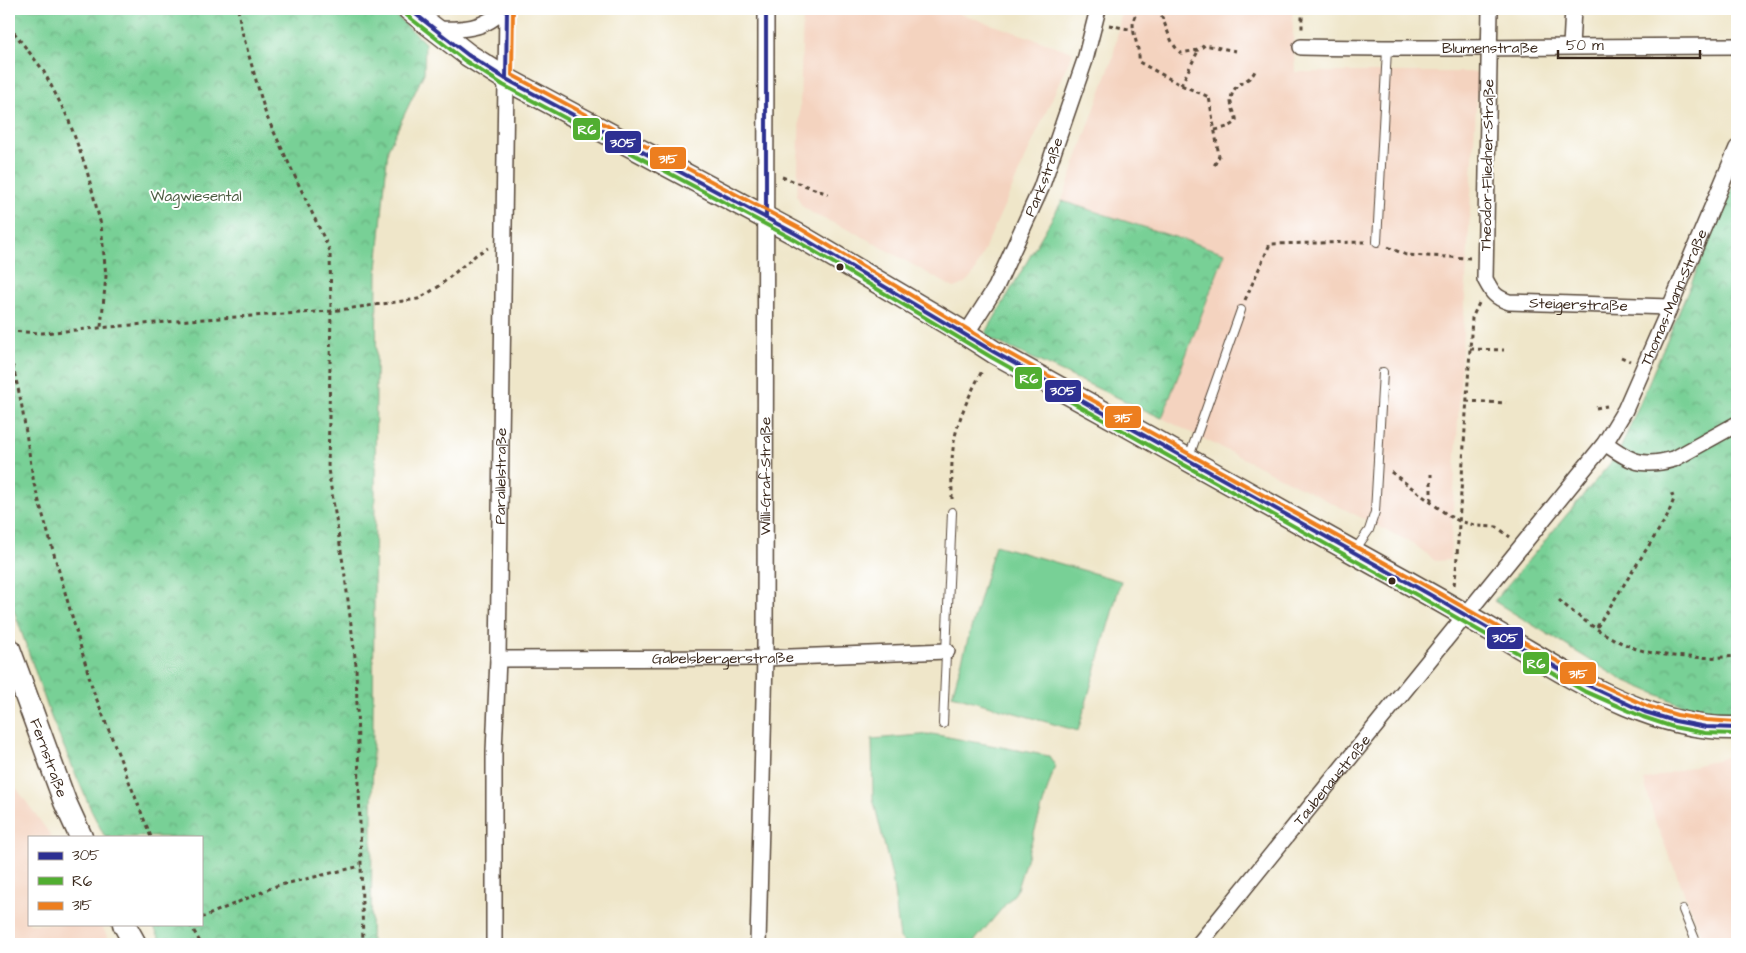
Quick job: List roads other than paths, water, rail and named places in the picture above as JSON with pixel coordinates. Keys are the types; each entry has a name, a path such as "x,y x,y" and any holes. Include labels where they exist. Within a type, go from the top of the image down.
{"street":[{"path":"409,9 468,55 506,79 798,235 994,352 1354,552 1553,666 1618,700 1692,726 1737,728"},
{"name":"Parallelstraße","path":"435,29 463,30 485,24 505,9"},
{"name":"Parallelstraße","path":"494,944 494,751 498,659 506,79 505,9"},
{"name":"Willi-Graf-Straße","path":"758,944 764,658 766,9"},
{"name":"Theodor-Fliedner-Straße","path":"1490,9 1485,259 1485,280 1490,290"},
{"path":"1571,46 1573,9"},
{"name":"Parkstraße","path":"966,334 996,287 1041,188 1085,60 1096,15"},
{"name":"Blumenstraße","path":"1301,47 1386,49 1737,46"},
{"name":"Thomas-Mann-Straße","path":"1458,611 1605,443 1625,410 1737,148"},
{"name":"Steigerstraße","path":"1490,290 1498,298 1509,302 1670,307"},
{"path":"1605,443 1632,461 1646,464 1663,463 1674,460 1737,424"},
{"name":"Taubenaustraße","path":"1198,944 1458,611"},
{"name":"Fernstraße","path":"9,649 65,802 82,836"},
{"name":"Gabelsbergerstraße","path":"498,659 764,658 947,651"},
{"path":"125,926 135,944"}],"lane":[{"path":"1377,242 1386,49"},
{"path":"1188,460 1241,310"},
{"path":"1354,552 1369,530 1375,512 1383,372"},
{"path":"943,724 952,512"},
{"path":"1683,910 1697,944"}],"park label":[{"name":"Wagwiesental","path":"196,196"}]}
